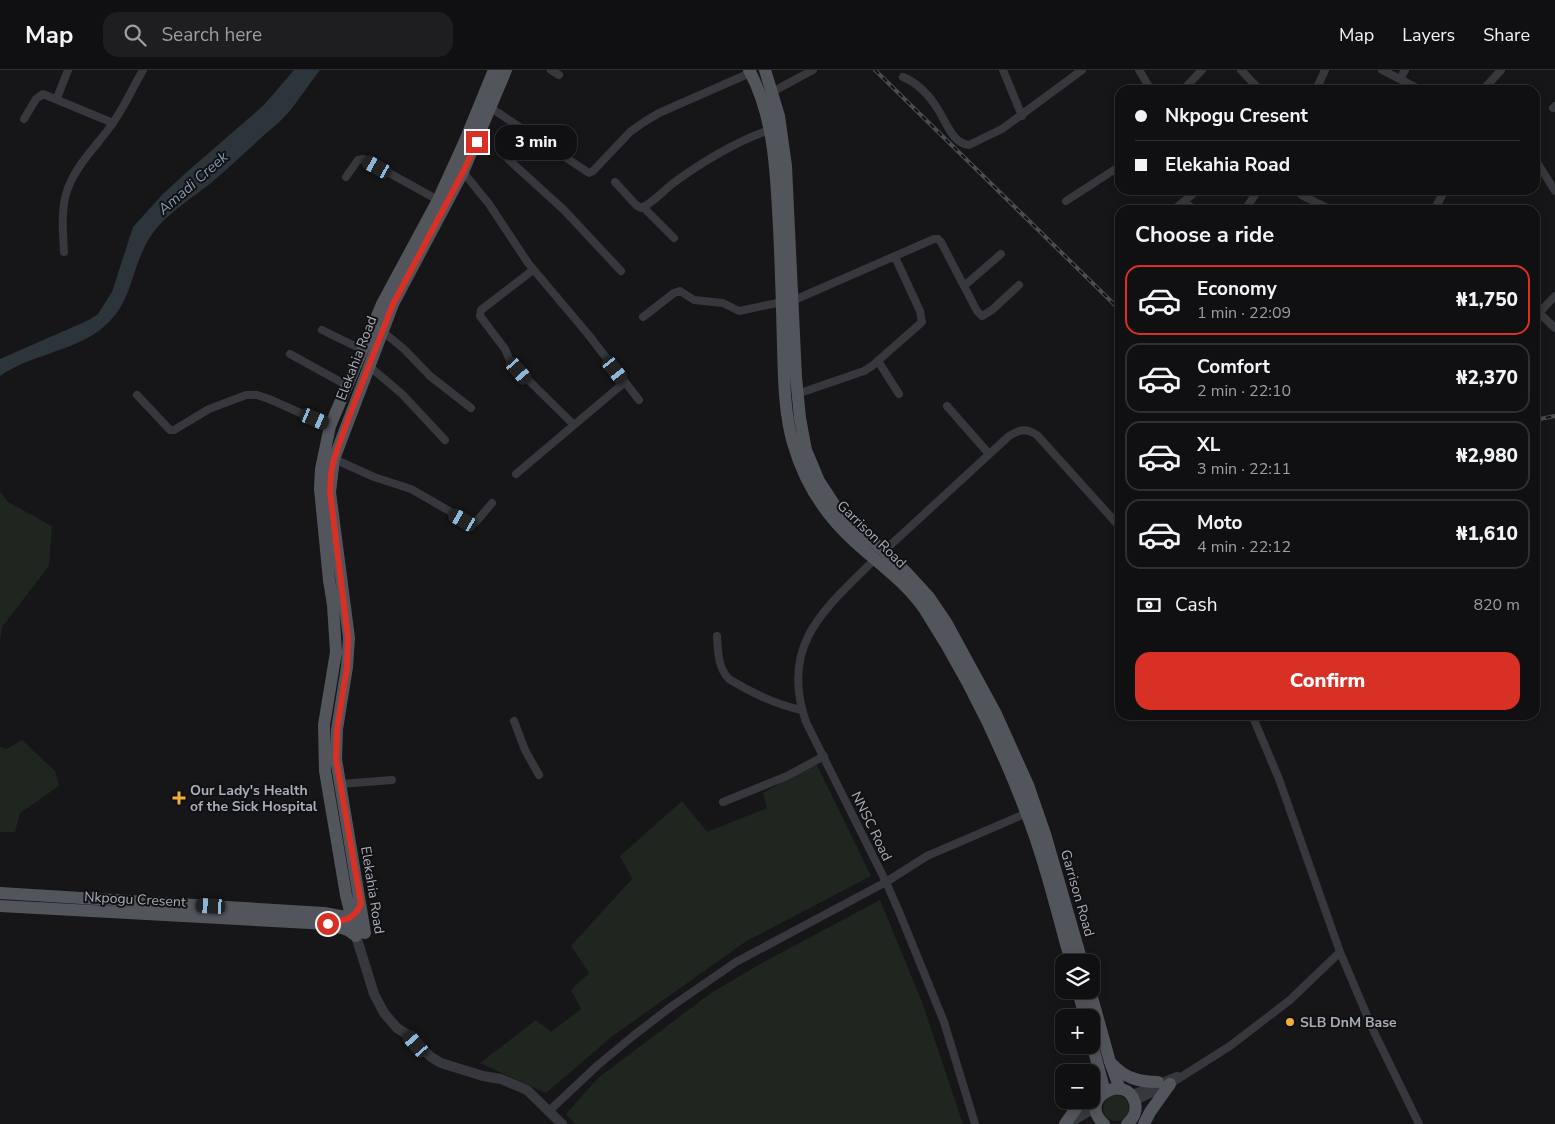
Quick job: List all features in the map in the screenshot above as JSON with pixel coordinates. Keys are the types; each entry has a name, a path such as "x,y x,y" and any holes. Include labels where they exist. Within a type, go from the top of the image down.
{"main road":[{"name":"Elekahia Road","path":"360,934 351,918 346,895 325,771 324,725 336,652 333,605 320,489 321,469 330,426 382,304 438,200 494,70"},
{"name":"Elekahia Road","path":"360,934 361,904 336,759 337,729 349,644 330,492 334,459 382,331 401,288 463,172 506,70"},
{"name":"Garrison Road","path":"765,70 779,116 786,166 786,401 788,423 796,455 810,486 827,513 846,533 880,555 919,585 946,622 995,712 1028,785 1045,834 1080,954"},
{"name":"Garrison Road","path":"750,71 759,88 770,130 797,394 806,450 819,481 836,507 880,555 924,609 967,682 1003,756 1027,813 1046,870 1069,954"},
{"name":"Nkpogu Cresent","path":"0,893 326,918 360,934"},
{"path":"326,918 339,907 346,895"},
{"path":"351,918 361,904"},
{"name":"Nkpogu Cresent","path":"0,906 351,918"},
{"path":"1092,999 1110,1062 1128,1095 1134,1115 1127,1124"},
{"path":"1095,1054 1105,1092"},
{"path":"1110,1062 1127,1077 1139,1081 1164,1083 1144,1124"},
{"path":"1100,1098 1105,1092 1112,1089 1128,1095"},
{"path":"1066,1124 1076,1109"},
{"path":"1096,1109 1100,1123"}],"street":[{"path":"57,98 68,70"},
{"path":"64,252 63,208 66,193 75,173 113,123 143,70"},
{"path":"552,70 559,75"},
{"path":"772,92 813,70"},
{"path":"1003,70 1022,116"},
{"path":"1066,70 1072,77"},
{"path":"903,77 911,80 924,92 939,110 952,133 966,145 973,144 1002,129 1082,70"},
{"path":"1139,70 1148,85"},
{"path":"1188,85 1202,70"},
{"path":"1241,70 1255,85"},
{"path":"1318,85 1325,70"},
{"path":"1382,70 1411,85"},
{"path":"1400,79 1405,70"},
{"path":"1488,85 1501,70"},
{"path":"491,108 584,170 591,172 630,132 644,122 750,71"},
{"path":"24,119 39,95 43,94 57,98 113,123"},
{"path":"643,207 696,168 751,137 770,130"},
{"path":"528,133 508,153 508,159 564,210 621,271"},
{"path":"346,177 358,160 364,159 438,200"},
{"path":"1540,167 1555,191"},
{"path":"1066,201 1115,169"},
{"path":"463,172 489,204 533,270 587,333 639,400"},
{"path":"615,182 636,205 641,208 643,207 674,238"},
{"path":"1179,205 1192,195"},
{"path":"1301,195 1321,205"},
{"path":"1184,201 1188,205"},
{"path":"643,317 674,293 680,291 694,300 723,303 739,312 787,302 934,239 938,239 979,314 983,316 1019,285"},
{"path":"964,286 1001,254"},
{"path":"797,394 864,371 922,322 920,311 895,257"},
{"path":"533,270 482,310 480,316 505,349 511,363 573,424"},
{"path":"1540,308 1555,296"},
{"path":"1540,314 1555,328"},
{"path":"322,330 363,350"},
{"path":"382,331 404,349 430,376 471,408"},
{"path":"290,354 348,386"},
{"path":"878,361 899,394"},
{"path":"369,366 402,394 445,440"},
{"path":"516,474 624,382"},
{"path":"137,395 170,430 174,430 209,409 246,395 263,397 330,426"},
{"path":"947,406 989,454"},
{"name":"NNSC Road","path":"975,1124 944,1022 886,882 806,722 800,702 799,661 804,642 825,610 880,555 989,454 1017,431 1029,430 1037,435 1115,521"},
{"path":"334,459 374,477 411,489 472,524 476,522 492,503"},
{"path":"717,636 720,666 729,679 785,707 802,710"},
{"path":"1254,720 1279,779 1340,952 1377,1039 1419,1124"},
{"path":"514,721 525,750 539,775"},
{"path":"723,802 787,776 824,756"},
{"path":"340,784 392,780"},
{"path":"550,1110 598,1065 633,1036 714,977 786,935 886,882 927,856 1027,813"},
{"name":"Elekahia Road","path":"360,934 365,966 374,994 384,1013 397,1028 408,1035 431,1057 446,1066 502,1079 527,1090 550,1110 562,1124"},
{"path":"1128,1095 1164,1083 1186,1073 1230,1046 1271,1016 1340,952"},
{"path":"1128,1095 1164,1083 1186,1073"},
{"path":"1066,1124 1092,1109"}],"shaded area":[{"path":"0,491 8,502 52,526 49,566 2,627 0,640"},
{"path":"22,740 55,771 59,786 20,813 15,832 0,832 0,747 6,749"},
{"path":"816,763 871,876 745,942 610,1038 546,1093 480,1063 536,1020 551,1032 581,1009 571,990 589,973 571,946 632,879 620,856 682,801 707,832 767,808 763,793"},
{"path":"880,900 922,1002 963,1124 575,1124 566,1114 598,1078 711,993 762,963"},
{"path":"1116,1095 1126,1098 1129,1108 1126,1118 1116,1121 1106,1118 1103,1108 1106,1098"}],"water":[{"name":"Amadi Creek","path":"294,70 320,70 282,119 218,177 160,224 140,256 124,301 110,320 100,330 76,344 24,363 0,376 0,359 89,320 98,314 112,292 133,227 162,195 264,105"}],"railway":[{"path":"875,70 1115,305"},
{"path":"1540,419 1555,416"}],"place":[{"name":"Our Lady's Health of the Sick Hospital","path":"179,798"},
{"name":"SLB DnM Base","path":"1290,1022"}],"route":[{"path":"328,924 351,918 361,904 336,759 339,708 349,649 330,492 331,474 334,459 347,422 393,304 477,142"}]}
